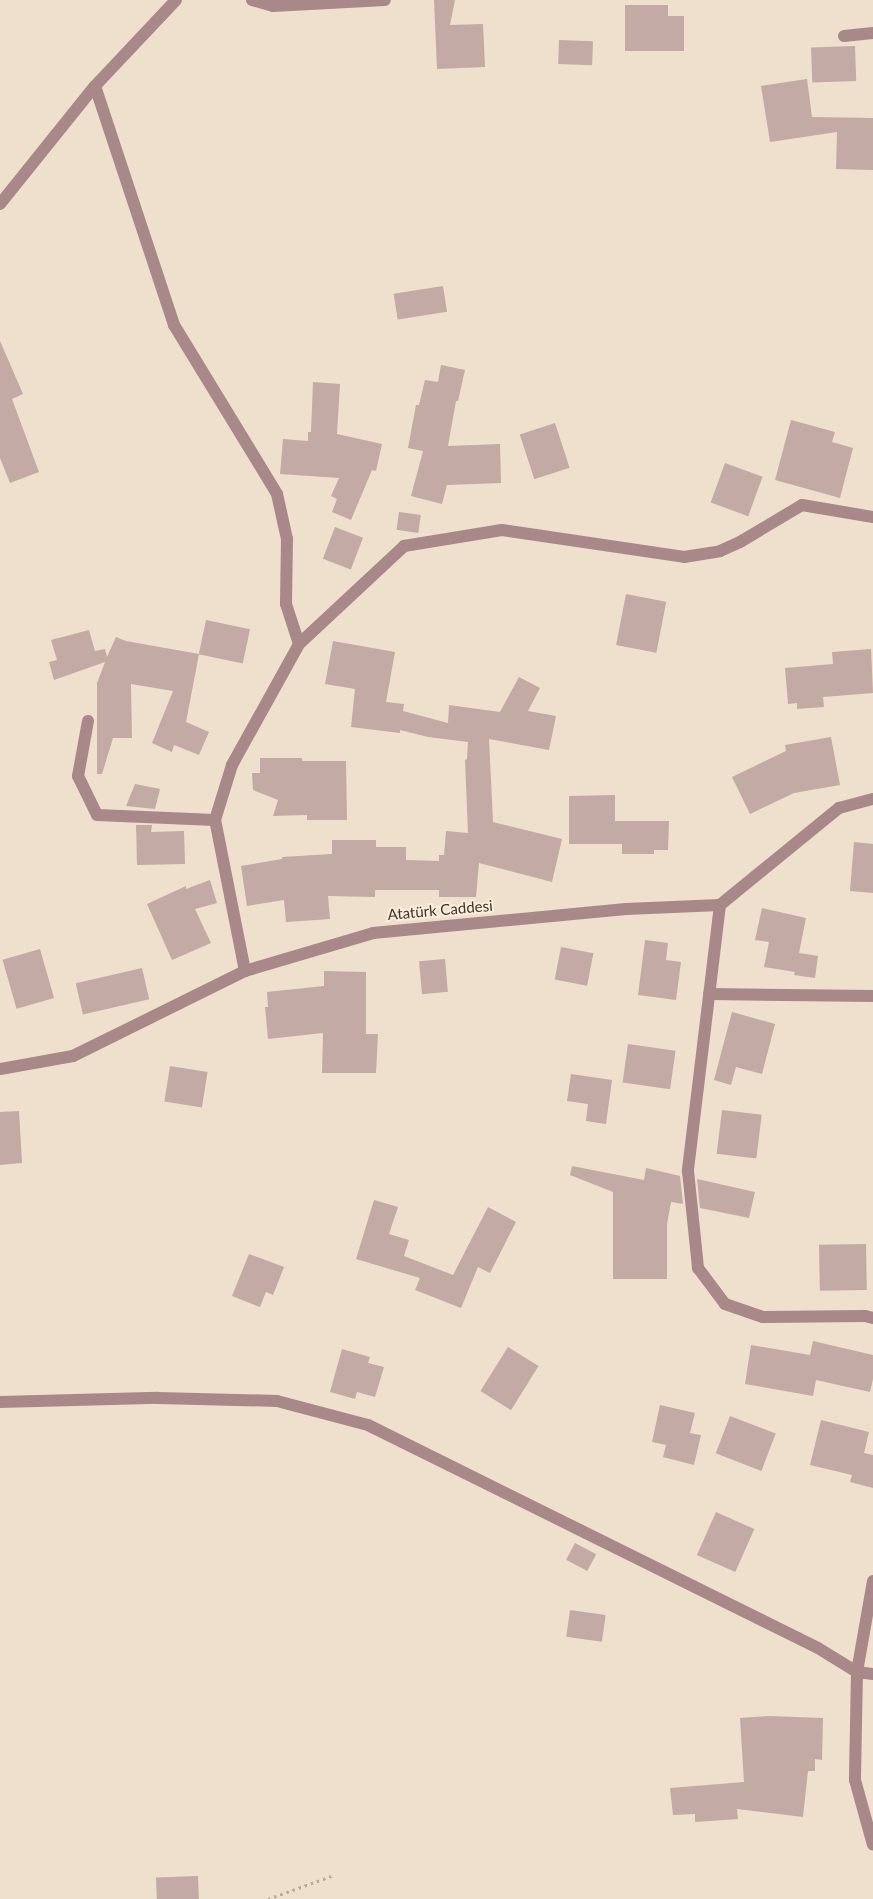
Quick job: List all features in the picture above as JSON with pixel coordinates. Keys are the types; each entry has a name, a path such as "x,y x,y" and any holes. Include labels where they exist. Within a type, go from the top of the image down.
{"street":[{"path":"0,204 95,86 176,0"},
{"path":"252,0 274,6 385,0"},
{"path":"844,36 873,33"},
{"path":"95,86 174,325 277,494 287,539 286,604 299,644"},
{"path":"245,971 215,820 232,765 299,644 404,546 502,530 684,557 720,551 802,505 873,517"},
{"path":"88,721 78,776 97,815 215,820"},
{"path":"873,799 839,808 720,905 688,1171 698,1268 725,1304 763,1317 865,1316 873,1318"},
{"name":"Atatürk Caddesi","path":"0,1069 73,1056 245,971 373,933 626,910 720,905"},
{"path":"710,994 873,996"},
{"path":"0,1402 158,1398 277,1401 368,1425 818,1648 857,1672 873,1674"},
{"path":"873,1581 857,1672 855,1780 873,1845"}],"path":[{"path":"268,1899 334,1875"}],"building":[{"path":"434,0 455,0 450,25 483,24 485,67 437,69"},
{"path":"625,5 668,5 668,16 684,16 684,51 625,51"},
{"path":"559,40 593,41 592,65 558,64"},
{"path":"855,46 856,81 812,83 811,48"},
{"path":"807,79 812,117 873,118 873,170 836,169 837,132 770,142 761,86"},
{"path":"443,286 447,312 398,320 394,294"},
{"path":"0,341 23,394 12,399 39,472 10,483 0,458"},
{"path":"441,365 465,370 458,401 456,401 448,446 500,444 501,483 447,485 442,504 411,496 423,451 408,448 416,405 419,405 425,380 438,382"},
{"path":"313,382 340,384 337,434 382,444 376,471 372,470 351,520 332,512 337,499 331,496 339,478 280,474 283,439 308,441 308,432 311,432"},
{"path":"791,420 835,432 832,442 853,448 840,498 775,480"},
{"path":"555,423 570,468 534,479 520,434"},
{"path":"725,463 763,477 748,516 711,502"},
{"path":"399,512 421,515 418,533 396,530"},
{"path":"335,527 363,538 351,569 323,559"},
{"path":"626,594 666,602 656,653 616,645"},
{"path":"206,620 250,629 243,664 199,654"},
{"path":"89,630 95,651 105,649 107,657 116,637 126,641 199,654 186,722 209,732 199,755 174,745 172,752 152,743 173,691 131,684 132,738 113,738 102,774 97,774 97,683 105,662 54,680 49,662 57,660 51,640"},
{"path":"333,641 395,652 386,702 404,704 403,711 448,723 449,705 500,712 519,677 540,688 528,711 556,716 549,750 489,739 493,822 562,839 552,882 479,863 476,897 439,897 439,890 375,890 375,897 328,896 330,919 286,922 284,900 247,906 241,866 282,859 282,857 332,854 332,840 376,840 376,847 406,847 406,860 439,861 439,855 444,855 446,831 468,833 465,760 467,759 468,742 428,737 400,730 400,733 351,727 355,689 325,684"},
{"path":"871,649 873,693 823,697 824,707 797,709 797,703 788,704 785,668 833,664 832,652"},
{"path":"831,737 840,785 794,793 750,814 732,777 786,751 785,745"},
{"path":"260,758 302,758 302,761 346,761 347,820 307,820 307,815 273,816 278,800 253,790 252,773 260,773"},
{"path":"135,784 160,789 155,809 126,806"},
{"path":"615,795 615,821 669,821 668,850 654,850 654,854 622,854 622,844 569,844 569,796"},
{"path":"136,825 152,825 151,832 184,831 185,864 137,865"},
{"path":"854,842 873,844 873,893 850,891"},
{"path":"210,880 217,903 195,909 211,943 172,960 147,904 186,886 186,889"},
{"path":"762,908 806,918 799,953 818,956 815,978 794,975 795,972 764,967 769,942 755,940"},
{"path":"645,940 668,943 666,960 681,962 676,1000 638,995"},
{"path":"561,947 593,953 587,986 555,979"},
{"path":"40,949 54,998 17,1009 3,960"},
{"path":"445,959 448,992 422,994 419,961"},
{"path":"142,968 149,999 83,1014 76,983"},
{"path":"324,971 366,972 366,1034 378,1034 376,1073 322,1073 323,1033 268,1039 265,1007 268,1007 267,992 324,986"},
{"path":"732,1012 775,1024 762,1074 736,1067 731,1085 714,1080"},
{"path":"628,1044 676,1051 670,1089 623,1083"},
{"path":"170,1066 208,1072 202,1108 164,1102"},
{"path":"571,1074 612,1080 606,1124 586,1121 588,1104 567,1101"},
{"path":"722,1110 762,1115 756,1159 717,1154"},
{"path":"19,1111 22,1163 0,1165 0,1112"},
{"path":"572,1166 644,1180 646,1168 680,1176 683,1204 671,1202 667,1224 667,1279 613,1279 613,1192 570,1175"},
{"path":"697,1179 755,1192 749,1218 700,1208"},
{"path":"374,1200 398,1207 389,1234 409,1240 404,1256 453,1275 488,1207 516,1222 490,1273 478,1267 461,1308 415,1290 420,1278 356,1259"},
{"path":"866,1244 867,1290 820,1291 819,1245"},
{"path":"249,1254 284,1267 273,1295 266,1292 260,1307 232,1296"},
{"path":"813,1341 873,1355 873,1379 870,1392 816,1380 813,1396 745,1384 751,1345 810,1355"},
{"path":"508,1347 539,1366 511,1410 480,1391"},
{"path":"342,1349 370,1357 368,1363 384,1367 375,1397 357,1392 355,1399 330,1392"},
{"path":"660,1405 695,1413 690,1433 701,1435 694,1465 663,1457 666,1445 652,1442"},
{"path":"730,1416 776,1434 761,1471 716,1453"},
{"path":"821,1420 869,1432 864,1453 873,1455 873,1488 850,1482 852,1475 810,1465"},
{"path":"716,1512 754,1529 735,1572 697,1555"},
{"path":"575,1543 596,1554 587,1571 566,1560"},
{"path":"570,1610 606,1615 602,1642 566,1637"},
{"path":"768,1716 823,1718 822,1760 815,1759 815,1771 808,1771 803,1817 737,1809 738,1819 695,1822 695,1814 673,1815 670,1788 744,1782 740,1718"},
{"path":"198,1876 199,1899 157,1899 156,1877"}]}
